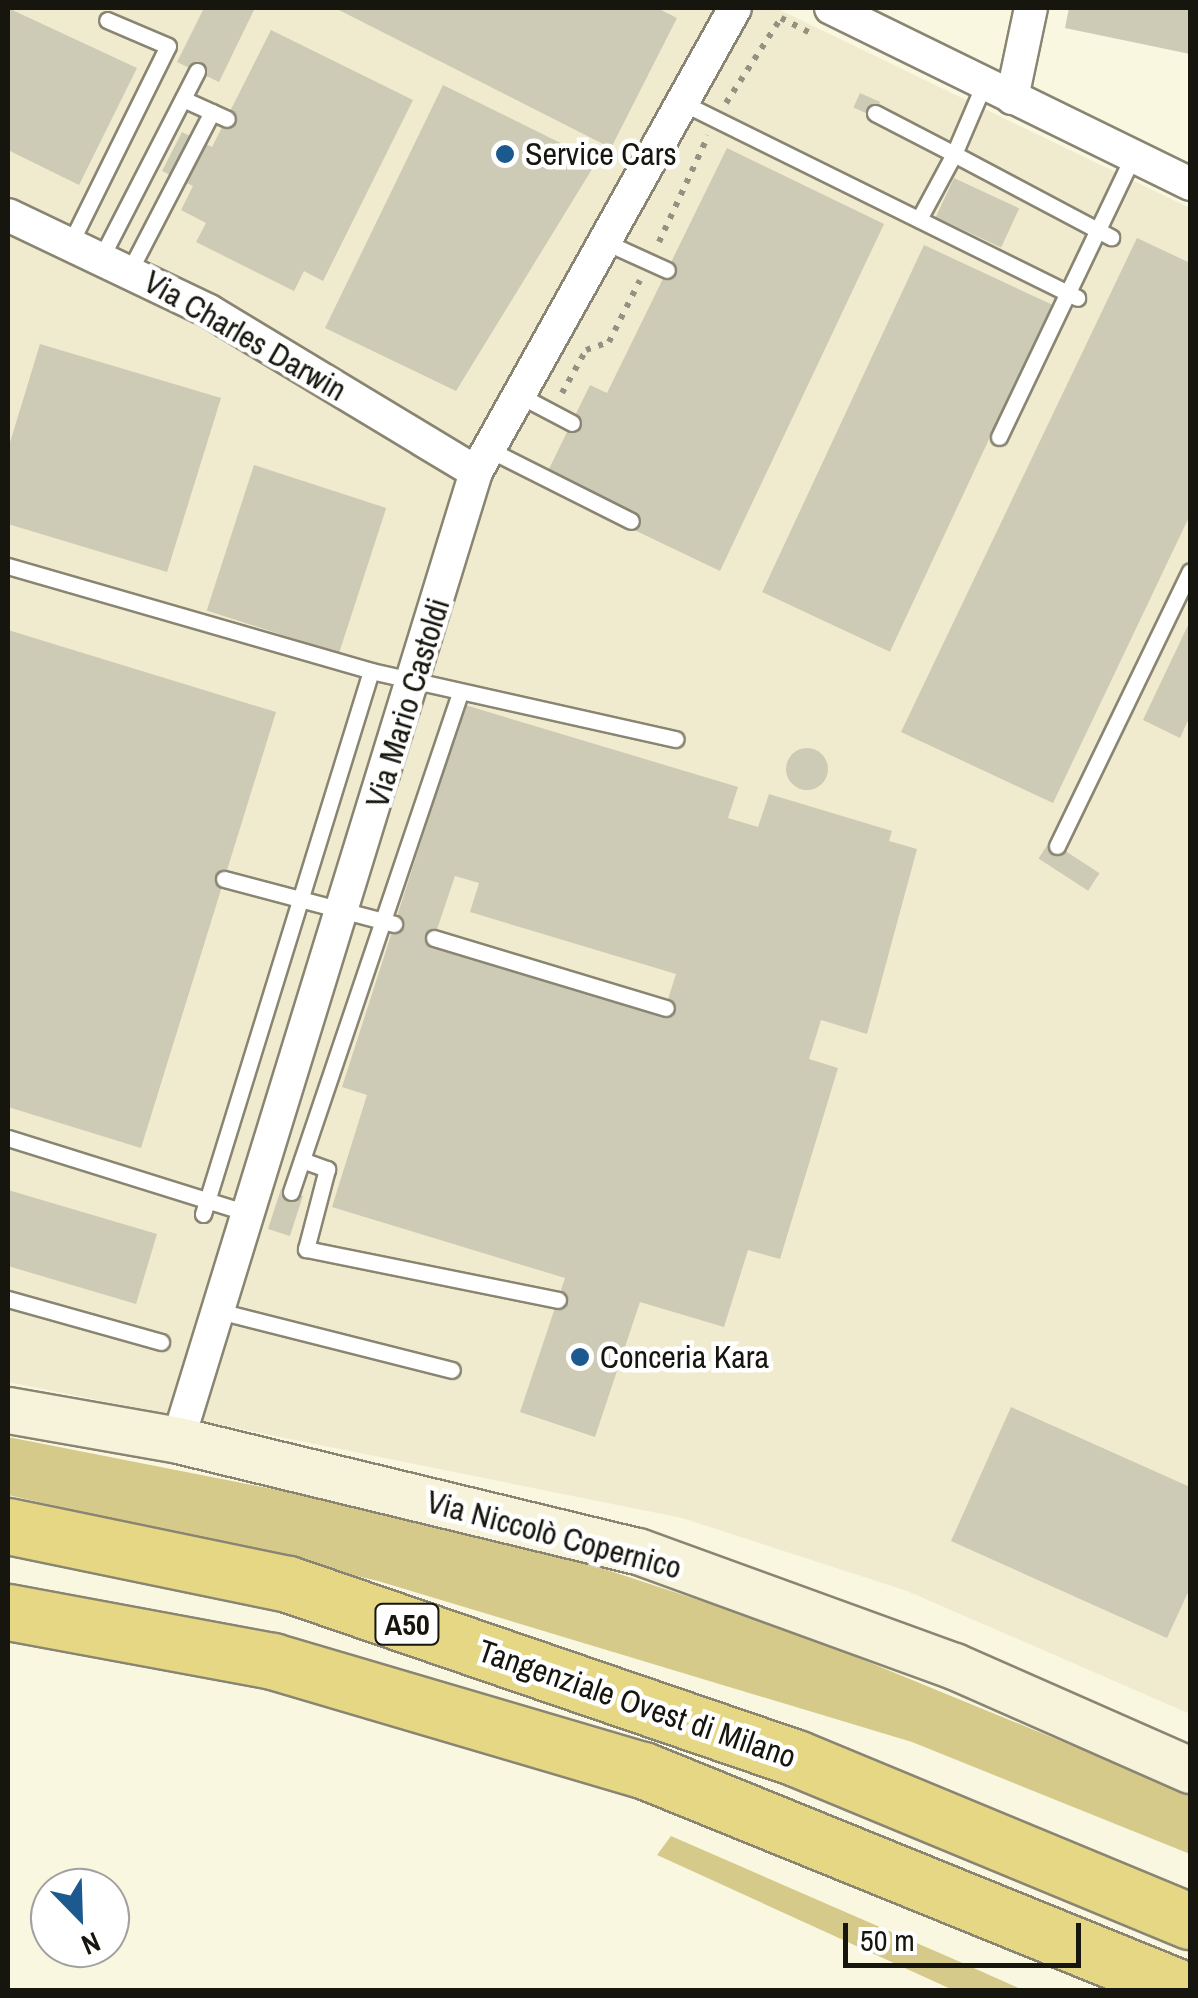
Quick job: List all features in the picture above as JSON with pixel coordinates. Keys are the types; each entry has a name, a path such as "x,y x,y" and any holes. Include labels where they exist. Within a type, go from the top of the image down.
{"highway":[{"name":"Tangenziale Ovest di Milano","path":"8,1526 288,1584 796,1758 1179,1914"},
{"name":"Tangenziale Ovest di Milano","path":"8,1612 272,1661 643,1770 1171,1986"}],"street":[{"name":"Via Mario Castoldi","path":"178,1440 345,912 481,460 734,8"},
{"path":"831,8 1190,184"},
{"path":"998,91 1031,8"},
{"name":"Via Charles Darwin","path":"8,215 72,240 481,460"},
{"name":"Via Niccolò Copernico","path":"8,1410 178,1440 638,1551 954,1666 1190,1770"}],"lane":[{"path":"72,240 168,46 107,20"},
{"path":"116,263 197,72"},
{"path":"919,219 954,154 998,91"},
{"path":"116,263 219,115 183,99"},
{"path":"681,102 1072,296"},
{"path":"875,113 1105,232"},
{"path":"1000,438 1105,232 1133,156"},
{"path":"603,240 667,270"},
{"path":"517,394 572,423"},
{"path":"481,460 631,521"},
{"path":"8,566 371,672 676,740"},
{"path":"1058,846 1190,572"},
{"path":"205,1207 371,672"},
{"path":"291,1192 389,923 460,693"},
{"path":"224,879 389,923"},
{"path":"434,938 666,1008"},
{"path":"8,1138 205,1207 250,1214"},
{"path":"302,1160 327,1169 306,1248 558,1300"},
{"path":"8,1299 161,1342"},
{"path":"219,1311 452,1370"}],"shaded area":[{"path":"8,8 776,8 1190,208 1190,1714 907,1591 682,1518 8,1382"},
{"path":"8,1437 354,1505 589,1564 793,1631 1190,1794 1190,1854 912,1742 378,1581 8,1495"},
{"path":"671,1836 1023,1990 953,1990 657,1855"}],"building":[{"path":"8,8 137,68 79,185 8,150"},
{"path":"204,8 255,8 219,82 177,62"},
{"path":"335,8 657,8 677,18 611,148"},
{"path":"1069,8 1190,8 1190,54 1065,28"},
{"path":"271,30 413,100 323,281 304,271 294,291 196,242 206,223 181,210 193,186 162,171 182,132 212,147"},
{"path":"443,85 597,161 456,391 325,328"},
{"path":"860,93 880,102 874,117 853,108"},
{"path":"727,148 884,224 720,571 628,527 635,512 548,471 590,385 607,393"},
{"path":"954,178 1019,208 1001,247 936,217"},
{"path":"1137,238 1190,263 1190,515 1053,803 901,732"},
{"path":"924,245 1052,305 890,652 762,592"},
{"path":"40,344 221,398 167,572 8,524 8,449"},
{"path":"254,465 386,508 339,653 207,611"},
{"path":"1190,621 1190,716 1180,738 1143,720"},
{"path":"8,630 276,712 141,1148 8,1107"},
{"path":"465,705 738,787 728,818 758,827 769,794 892,831 889,841 917,849 867,1034 821,1020 809,1059 838,1068 780,1259 748,1250 724,1327 640,1302 595,1437 520,1412 565,1278 332,1207 367,1095 342,1087","holes":["455,876 479,883 470,912 676,974 663,1015 432,944"]},
{"path":"807,748 822,754 828,769 822,784 807,790 792,784 786,769 792,754"},
{"path":"1050,841 1099,873 1088,891 1039,859"},
{"path":"281,1189 303,1196 290,1236 268,1229"},
{"path":"8,1190 157,1234 136,1304 8,1266"},
{"path":"1011,1407 1190,1487 1190,1588 1167,1638 951,1541"}],"place":[{"name":"Service Cars","path":"505,154"},
{"name":"Conceria Kara","path":"580,1357"}]}
